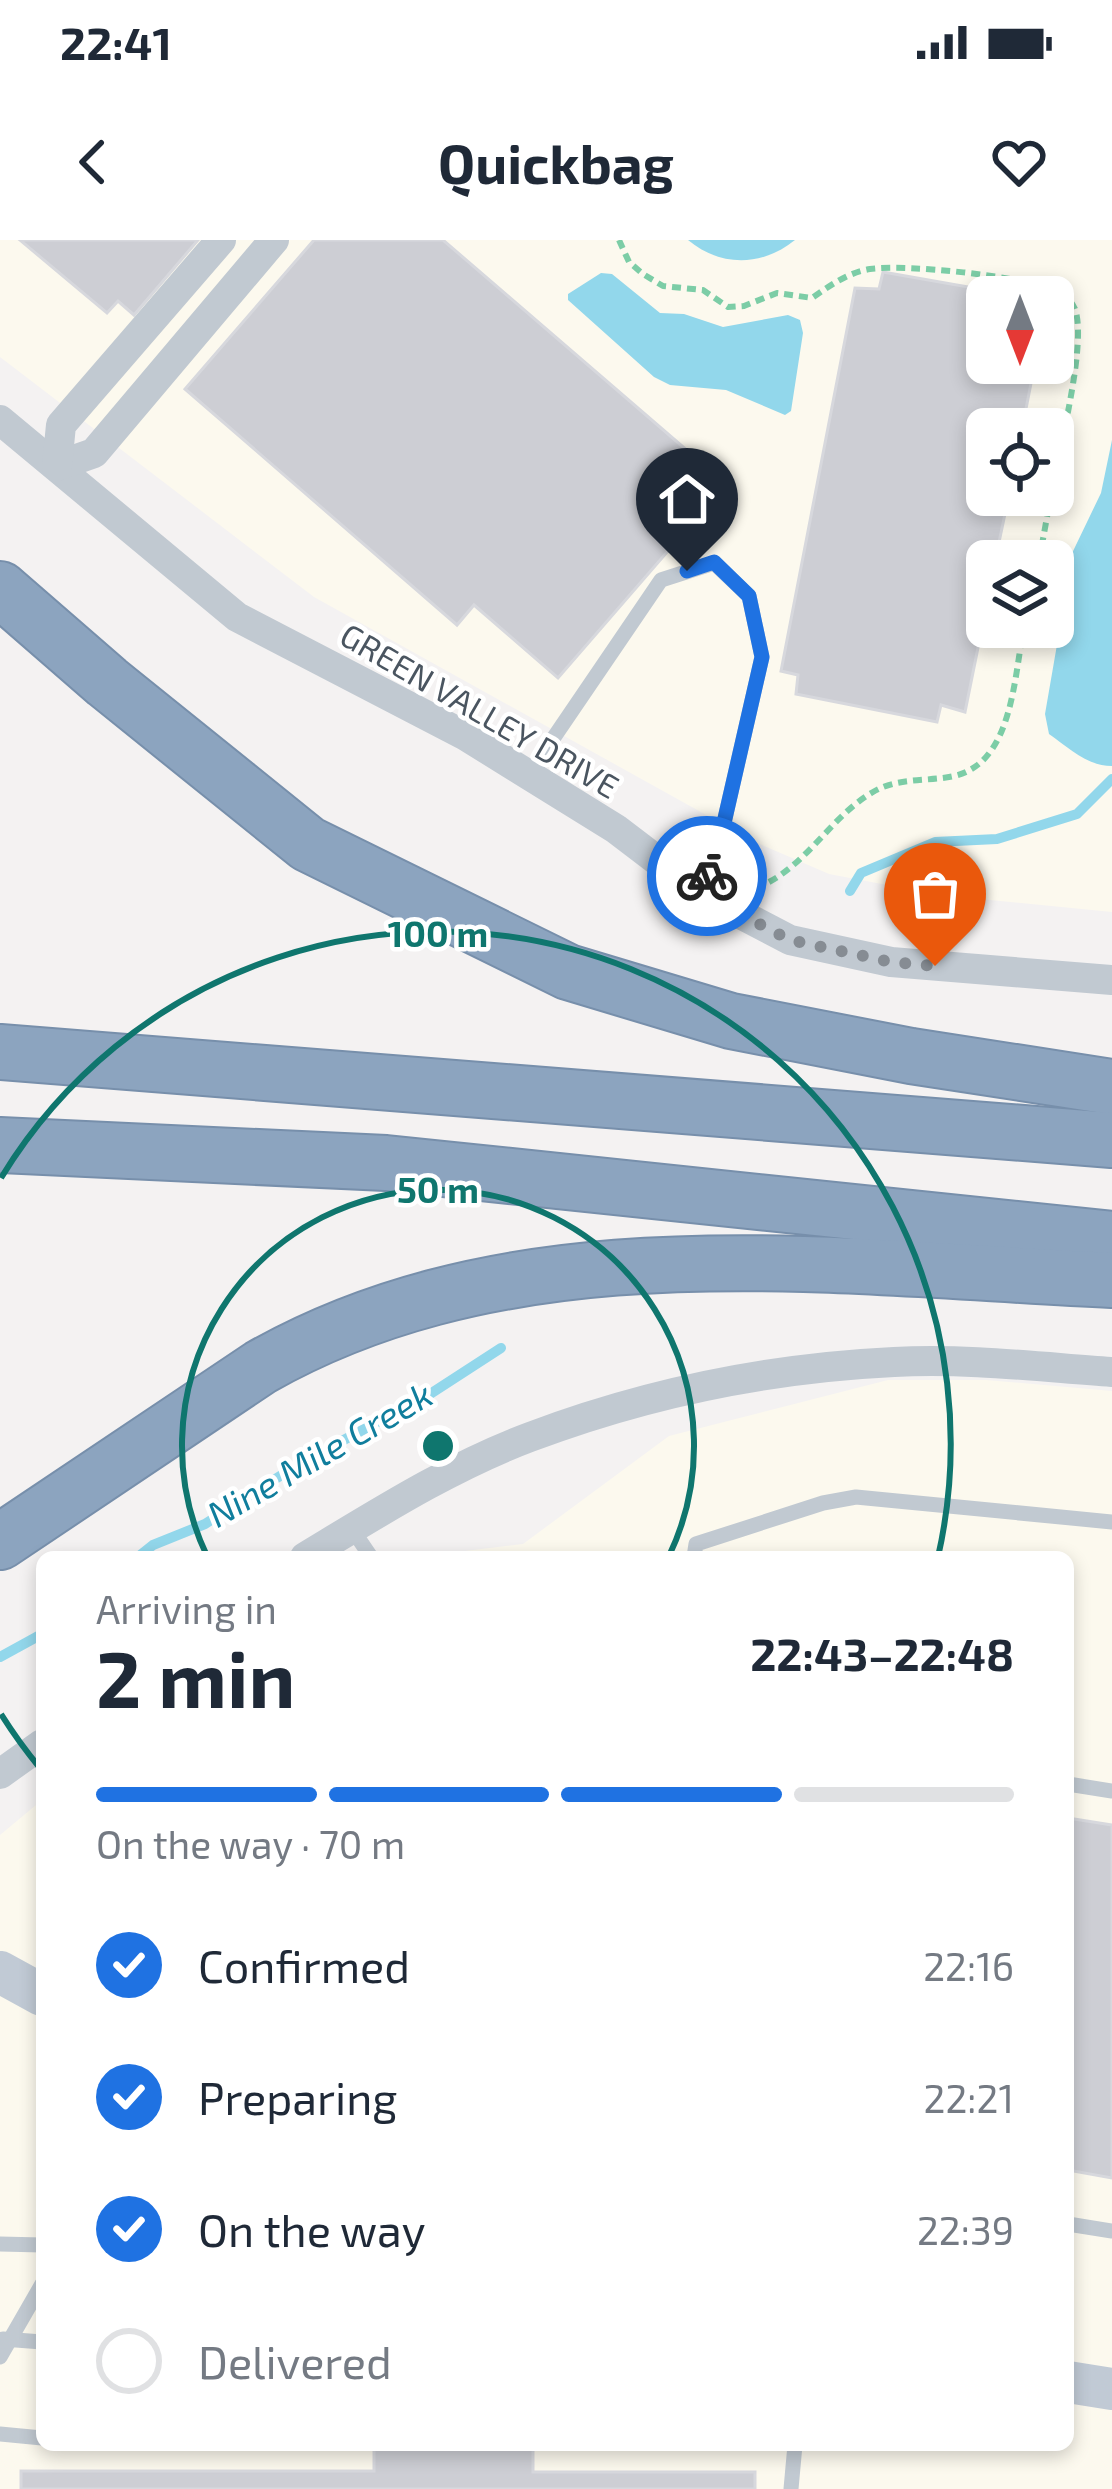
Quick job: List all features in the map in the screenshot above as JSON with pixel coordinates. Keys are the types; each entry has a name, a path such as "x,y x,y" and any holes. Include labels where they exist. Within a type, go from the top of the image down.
{"highway":[{"path":"0,589 106,682 308,844 568,972 731,1021 911,1057 1112,1087"},
{"path":"0,1052 1112,1140"},
{"path":"0,1145 386,1163 1112,1239"},
{"path":"0,1542 261,1366 331,1332 438,1293 536,1274 639,1265 770,1265 1112,1280"}],"street":[{"path":"221,240 61,425 57,466 94,453 274,240"},
{"name":"GREEN VALLEY DRIVE","path":"0,420 237,617 466,736 616,830 700,893 790,940 891,962 1112,980"},
{"path":"315,1551 413,1492 527,1438 648,1399 771,1372 898,1361 1112,1372"},
{"path":"0,1774 36,1748"},
{"path":"0,1972 36,1992"},
{"path":"1074,2383 1112,2389"}],"lane":[{"path":"530,774 661,580 714,562 749,596 762,657 718,849 700,893"},
{"path":"695,1550 823,1503 856,1498 1112,1522"},
{"path":"352,1529 367,1551"},
{"path":"1074,1785 1112,1791"},
{"path":"1074,2225 1112,2231"},
{"path":"0,2244 36,2245"},
{"path":"0,2357 5,2339 36,2293"},
{"path":"5,2339 36,2342"},
{"path":"0,2434 36,2437"},
{"path":"791,2489 794,2451"}],"path":[{"path":"619,240 628,262 643,274 663,286 703,290 728,307 777,293 812,298 841,278 888,267 1054,290 1074,305 1077,318 1067,408"},
{"path":"769,882 804,859 871,793 895,782 957,776 978,767 993,752 1002,731 1020,648"}],"shaded area":[{"path":"0,240 1112,240 1112,912 940,895 829,874 753,841 314,597 0,357"},
{"path":"888,1380 986,1380 1112,1391 1112,2489 0,2489 0,1835 36,1805 36,2451 1074,2451 1074,1551 465,1551 523,1544 669,1436"}],"water":[{"path":"688,240 795,240 769,255 741,260 714,255"},
{"path":"601,273 612,274 660,313 684,314 723,327 788,315 800,320 803,333 791,411 785,415 726,390 670,385 654,377 568,300 568,294"},
{"path":"1112,440 1112,766 1086,760 1049,734 1045,714 1056,648 1074,648 1074,549 1101,493"}],"building":[{"path":"20,240 198,240 134,315 118,301 107,313"},
{"path":"314,240 443,240 726,484 558,678 474,605 457,625 185,389"},
{"path":"883,272 966,287 966,384 1031,384 1026,408 966,408 966,516 1005,516 999,540 966,540 966,648 978,648 965,712 941,705 937,722 796,694 798,675 781,671 855,288 879,289"},
{"path":"1074,1819 1112,1825 1112,2178 1074,2171"},
{"path":"374,2451 533,2451 533,2472 755,2472 755,2489 21,2489 21,2471 374,2471"}],"waterway":[{"name":"Nine Mile Creek","path":"850,891 861,873 935,842 997,839 1077,814 1112,779"},
{"name":"Nine Mile Creek","path":"146,1551 205,1524 302,1462 427,1396 501,1348"},
{"name":"Nine Mile Creek","path":"0,1657 36,1637"}],"way so far":[{"path":"707,876 700,893 790,940 891,962 935,966"}],"route":[{"path":"687,571 714,562 749,596 762,657 718,849 707,876"}]}
